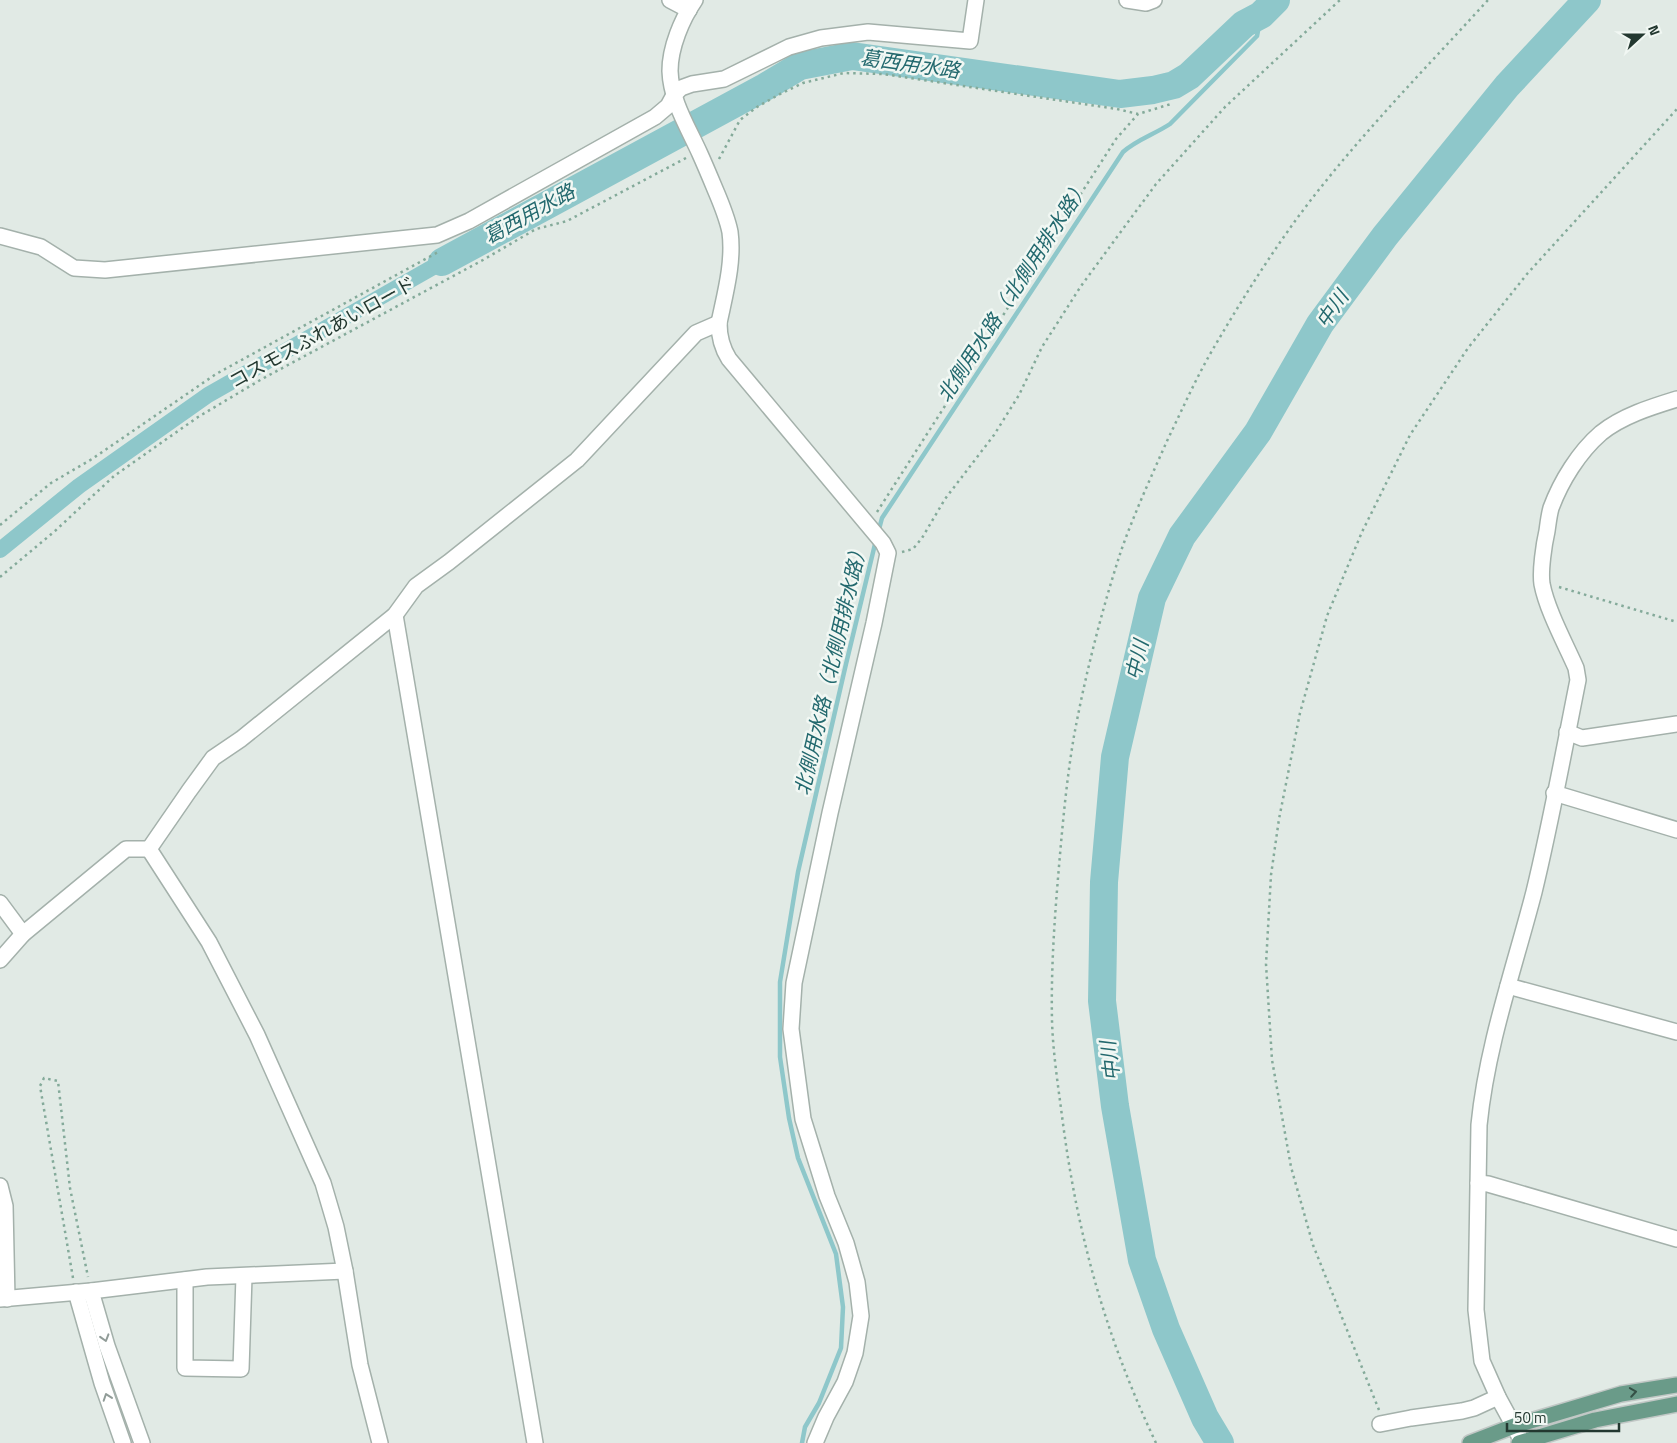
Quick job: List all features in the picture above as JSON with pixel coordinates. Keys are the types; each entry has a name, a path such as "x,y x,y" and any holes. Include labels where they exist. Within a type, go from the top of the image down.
{"main road":[{"path":"1470,1443 1514,1426 1621,1394 1677,1385"},
{"path":"1522,1443 1595,1420 1677,1404"}],"street":[{"path":"670,0 692,5 675,43 670,69 674,95 692,151 706,169 727,218 730,234 730,261 719,323 724,350 729,359 886,548 874,623 830,813 794,983 791,1029 803,1118 827,1196 846,1243 855,1274 861,1316 854,1353 845,1382 826,1417 815,1443"},
{"path":"0,236 41,247 74,268 105,270 437,235 469,221 655,117 668,106 674,95 681,88 692,84 724,79 789,47 821,38 868,32 970,41 976,0"},
{"path":"1127,0 1149,1"},
{"path":"149,849 214,758 241,739 395,615 416,586 577,460 696,333 719,323"},
{"path":"1522,1443 1482,1361 1476,1310 1479,1124 1488,1065 1534,891 1578,680 1576,668 1546,599 1542,582 1545,543 1551,509 1567,474 1586,448 1602,433 1622,420 1677,398"},
{"path":"395,615 535,1443"},
{"path":"1568,732 1582,738 1677,724"},
{"path":"1554,793 1677,830"},
{"path":"0,960 23,934 126,849 149,849"},
{"path":"149,849 210,942 257,1035 323,1183 336,1227 360,1365 380,1443"},
{"path":"0,903 23,934"},
{"path":"1508,986 1677,1032"},
{"path":"1478,1183 1488,1184 1677,1239"},
{"path":"0,1186 4,1206 3,1299 185,1280 345,1271"},
{"path":"185,1280 185,1368 241,1368 244,1276"},
{"path":"83,1292 102,1383 123,1443"},
{"path":"83,1292 108,1346 142,1443"},
{"path":"1382,1424 1462,1411 1474,1408 1498,1397"}],"path":[{"path":"886,548 913,549 922,538 945,499 1006,417 1042,347 1081,286 1156,184 1224,107 1340,0"},
{"path":"1156,1443 1125,1374 1111,1337 1086,1251 1066,1149 1052,1025 1053,940 1063,817 1074,735 1094,646 1125,542 1160,456 1184,404 1213,349 1259,274 1304,209 1343,161 1488,0"},
{"path":"706,169 715,164 721,157 740,120 757,107 803,83 844,73 883,74 1117,109 1138,114 1171,104"},
{"path":"1382,1424 1313,1245 1291,1167 1272,1060 1266,964 1271,875 1279,819 1300,713 1327,616 1362,532 1410,435 1468,348 1527,274 1677,110"},
{"path":"870,527 1116,139 1138,114"},
{"name":"コスモスふれあいロード","path":"0,578 55,531 114,476 198,417 262,379 483,260 536,229 567,221 692,151"},
{"path":"0,525 51,483 92,459 216,374 446,247"},
{"path":"1542,582 1677,622"},
{"path":"44,1078 58,1081 83,1292 40,1086 44,1078"}],"waterway":[{"name":"葛西用水路","path":"442,262 765,87 800,66 852,56 1120,94 1153,90 1174,85 1189,76 1244,24 1261,15 1276,0"},
{"name":"中川","path":"1220,1443 1205,1418 1166,1329 1142,1260 1115,1106 1102,1001 1104,882 1115,757 1152,598 1182,536 1258,432 1320,324 1385,236 1507,86 1587,0"},
{"name":"北側用水路（北側用排水路）","path":"878,533 882,518 1123,152 1170,124 1257,36 1261,15"},
{"path":"0,550 79,486 208,395 442,262"},
{"name":"北側用水路（北側用排水路）","path":"802,1443 805,1427 819,1403 841,1348 843,1307 836,1254 798,1158 789,1118 780,1057 780,982 798,872 876,540"}]}
